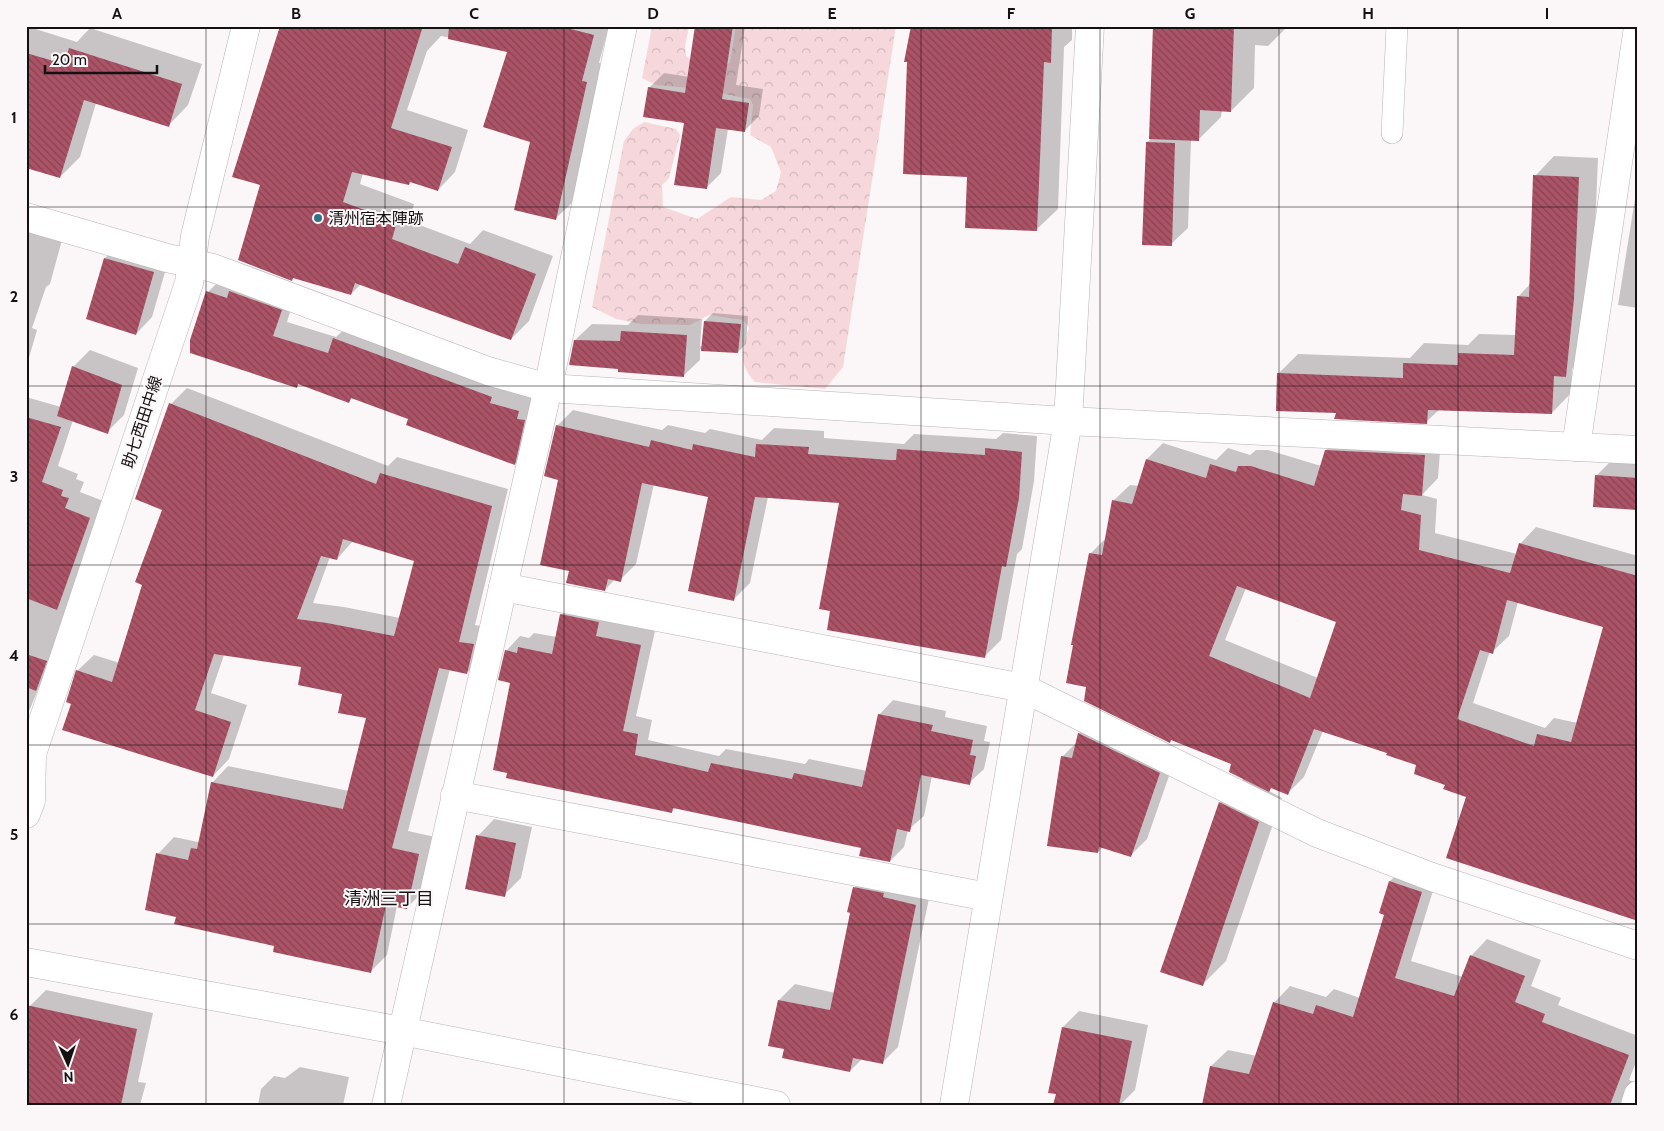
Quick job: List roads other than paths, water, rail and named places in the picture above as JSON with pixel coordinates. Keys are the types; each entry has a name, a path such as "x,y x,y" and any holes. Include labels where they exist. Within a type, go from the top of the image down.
{"street":[{"name":"助七西田中線","path":"26,814 31,801 29,753 189,283 195,236 246,26"},
{"path":"386,1105 548,388 623,26"},
{"path":"954,1105 1068,421 1090,26"},
{"path":"1576,447 1638,27"},
{"path":"26,217 214,268 488,371 548,388 1068,421 1638,450"},
{"path":"503,587 1023,688 1317,833 1432,877 1638,946"},
{"path":"455,795 988,897"},
{"path":"26,962 402,1031 776,1105"},
{"path":"1635,1105 1638,1094"}],"lane":[{"path":"1392,133 1397,26"}],"place":[{"name":"清州宿本陣跡","path":"318,218"}],"district":[{"name":"清洲三丁目","path":"389,899"}]}
